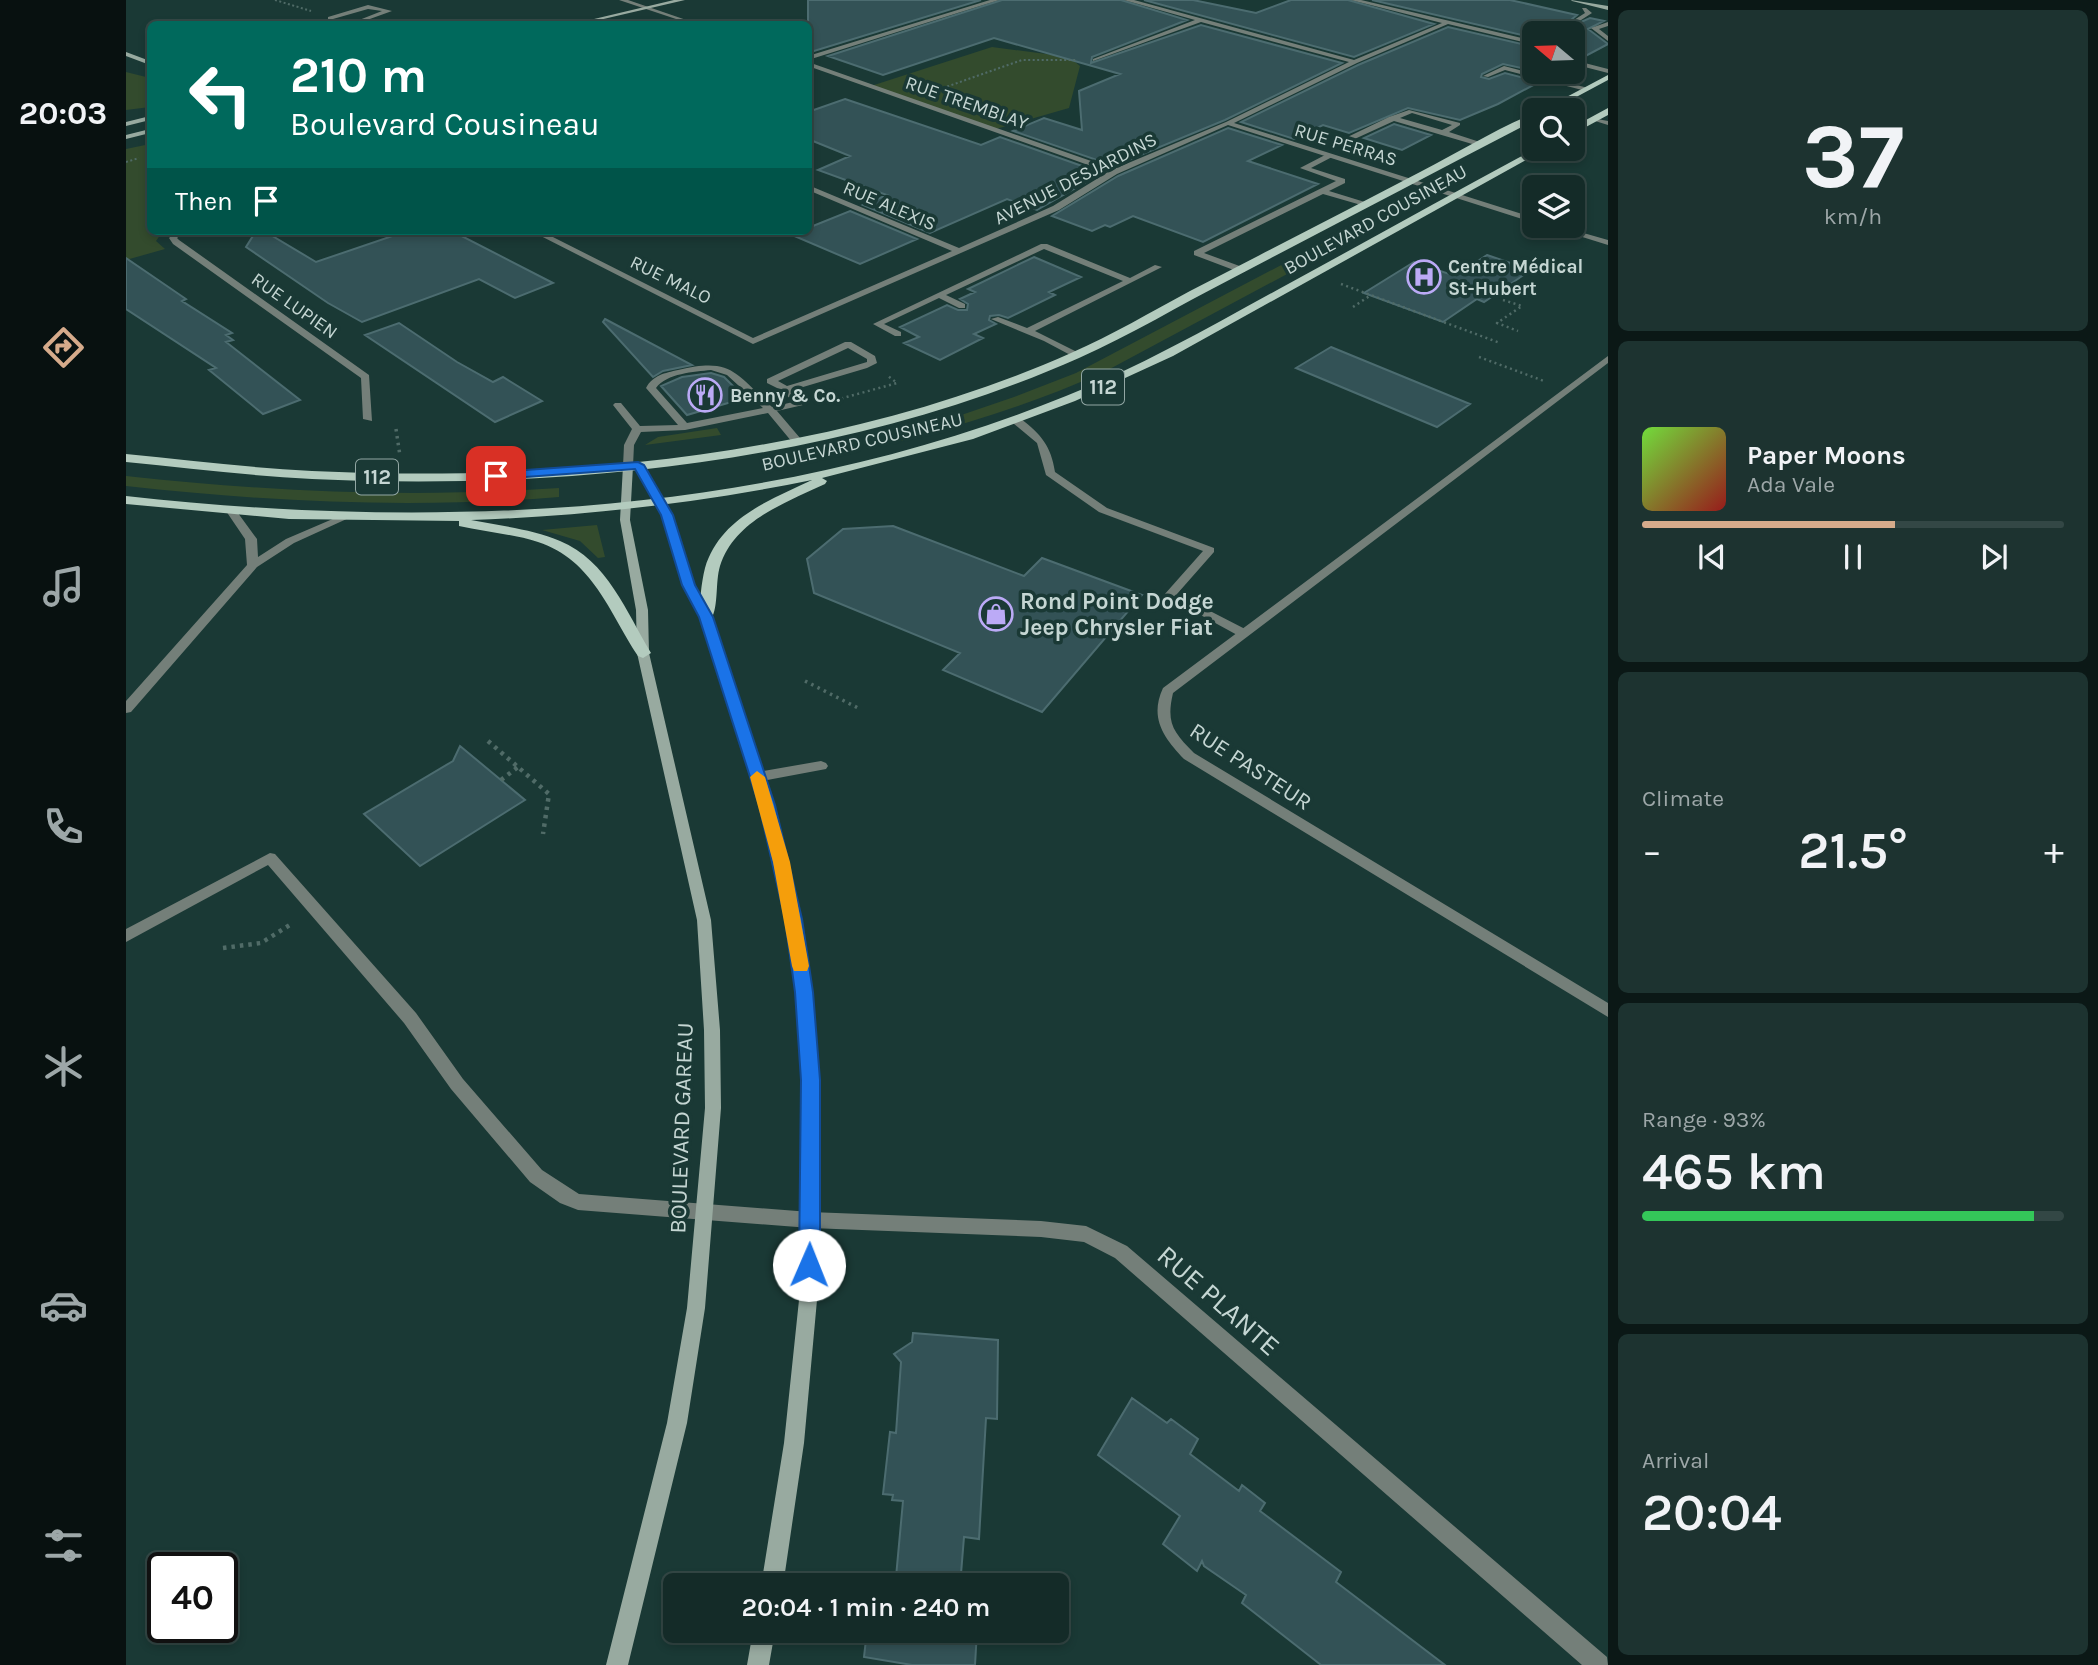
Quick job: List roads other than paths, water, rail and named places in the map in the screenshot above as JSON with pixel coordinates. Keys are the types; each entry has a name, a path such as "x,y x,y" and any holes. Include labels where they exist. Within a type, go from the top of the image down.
{"main road":[{"path":"1569,98 1608,78"},
{"path":"1585,124 1608,111"},
{"name":"BOULEVARD COUSINEAU","path":"126,458 299,474 407,477 533,474 633,466 796,440 922,410 1031,374 1076,355 1522,123"},
{"name":"BOULEVARD COUSINEAU","path":"126,500 231,511 346,517 440,518 626,505 769,484 845,469 951,442 1017,421 1132,373 1522,160"},
{"path":"706,617 714,561 733,532 760,509 845,469"},
{"path":"440,518 542,540 577,556 600,582 643,653"}],"street":[{"path":"622,0 686,21"},
{"path":"590,21 682,0"},
{"path":"812,57 996,0"},
{"path":"1127,0 1355,62"},
{"path":"1354,0 1522,40"},
{"path":"1574,0 1608,8"},
{"path":"1576,17 1589,13 1584,9 1594,5"},
{"path":"331,21 330,18 368,7 389,11 361,21"},
{"path":"1095,60 1200,20"},
{"name":"AVENUE DESJARDINS","path":"753,341 1056,208 1114,172 1448,22"},
{"path":"1598,45 1608,40 1594,28 1608,24"},
{"path":"126,54 147,62"},
{"name":"RUE TREMBLAY","path":"812,65 1114,172"},
{"path":"1586,65 1608,71"},
{"path":"1486,76 1504,68 1586,89"},
{"path":"1320,152 1391,118 1414,111 1458,124 1443,133"},
{"path":"1391,118 1482,144"},
{"path":"126,124 147,119"},
{"path":"1594,119 1608,123"},
{"name":"RUE PERRAS","path":"1228,123 1522,217"},
{"path":"126,137 147,132"},
{"path":"1341,142 1393,158"},
{"path":"1242,270 1197,253 1342,181 1304,168 1330,156"},
{"name":"RUE ALEXIS","path":"812,189 960,251"},
{"path":"1322,191 1365,205"},
{"name":"RUE LUPIEN","path":"176,235 173,238 176,242 366,377 368,419"},
{"name":"RUE MALO","path":"543,235 753,341"},
{"path":"1585,236 1608,243"},
{"path":"898,334 877,324 1044,246 1131,281"},
{"path":"1026,332 1158,267"},
{"path":"939,295 962,306"},
{"path":"995,319 1047,339 1076,355"},
{"path":"637,429 685,427 800,403 786,389 770,381 848,344 872,358 872,363 786,389"},
{"name":"RUE PASTEUR","path":"1608,359 1167,691 1161,715 1171,738 1189,756 1608,1011"},
{"path":"685,427 651,388 652,384 661,377 701,367 729,369 796,440"},
{"path":"618,405 637,429"},
{"path":"1017,421 1040,438 1046,447 1050,473 1103,510 1210,550 1170,595 1243,633"},
{"path":"637,429 628,449 633,466 667,515 688,585 706,617 758,777 782,862 804,992 812,1124 808,1300 802,1373 774,1573"},
{"name":"BOULEVARD GAREAU","path":"617,1665 677,1423 696,1308 706,1212 713,1069 704,920 643,653 642,610 625,520 633,466"},
{"path":"231,511 251,540 253,565"},
{"path":"126,709 253,565 290,541 346,517"},
{"path":"758,777 821,766"},
{"name":"RUE PLANTE","path":"126,936 270,858 410,1018 457,1084 536,1176 566,1197 593,1205 810,1220 1041,1229 1086,1234 1121,1252 1594,1663"},
{"path":"758,1665 762,1643"}],"place":[{"name":"Centre Médical St-Hubert","path":"1424,277"},
{"name":"Benny & Co.","path":"705,395"},
{"name":"Rond Point Dodge Jeep Chrysler Fiat","path":"996,614"}]}
